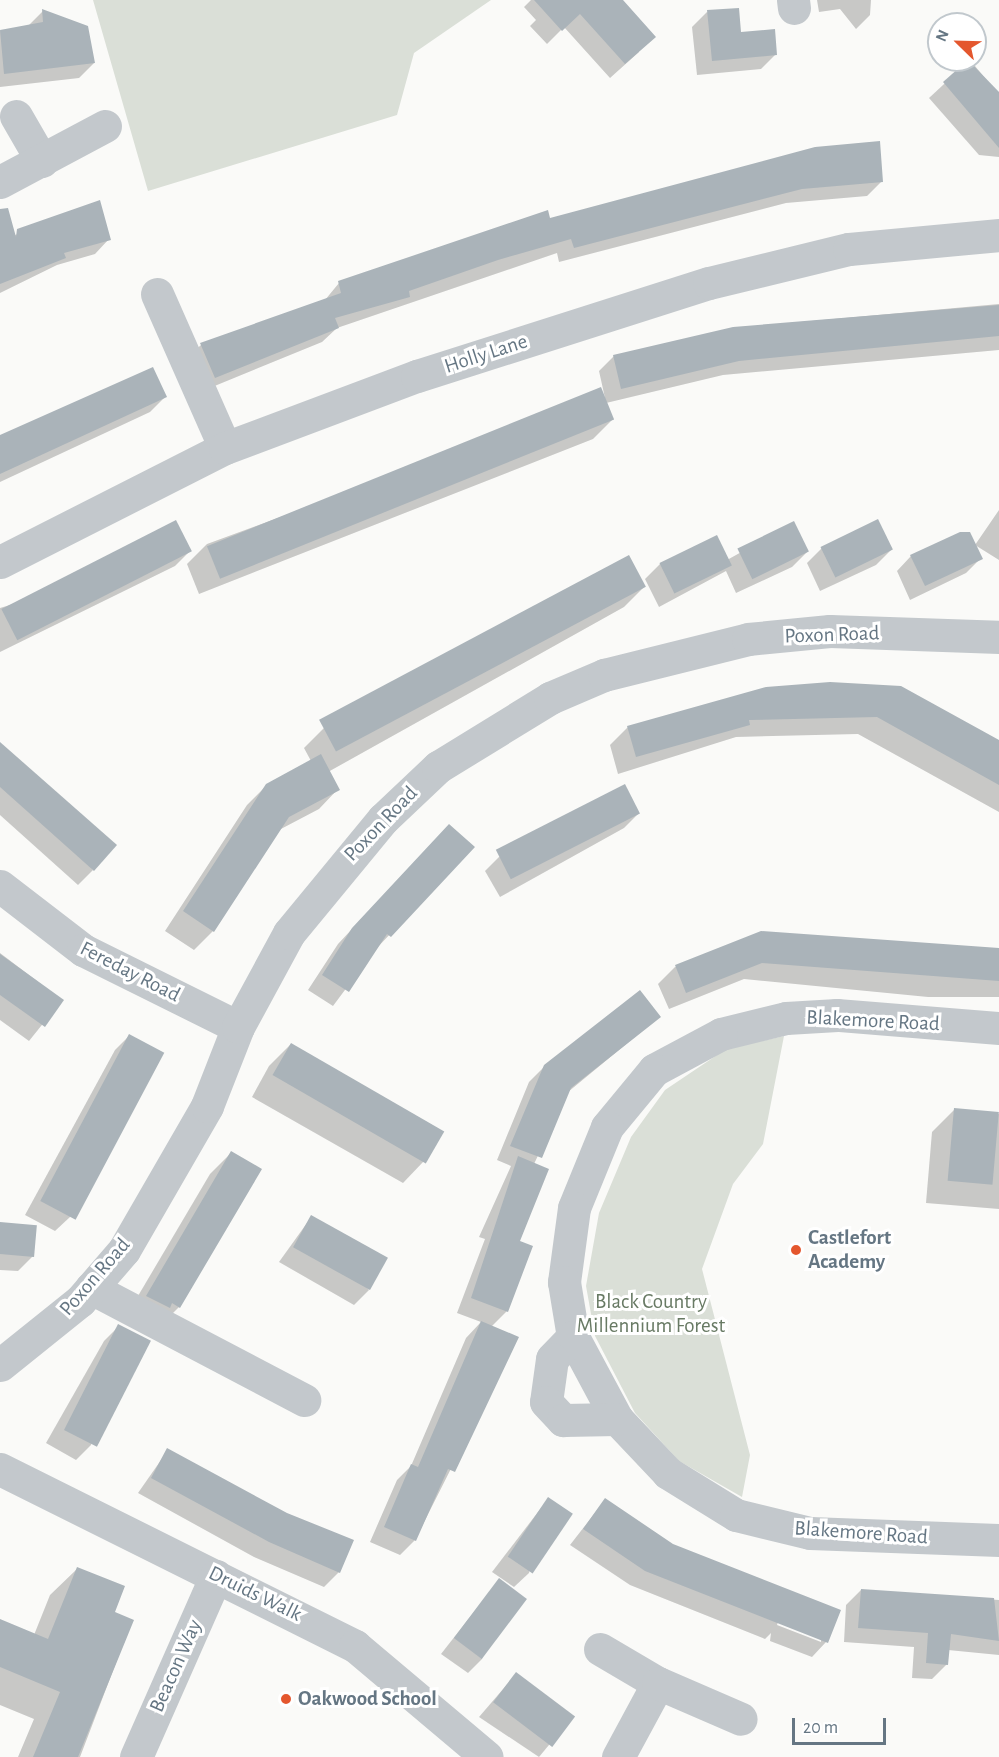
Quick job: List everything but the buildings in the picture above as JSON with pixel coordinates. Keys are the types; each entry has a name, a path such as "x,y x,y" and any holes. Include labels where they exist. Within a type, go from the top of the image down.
{"street":[{"path":"16,116 42,160"},
{"path":"0,182 105,126"},
{"name":"Holly Lane","path":"0,562 225,448 417,376 709,283 849,249 999,235"},
{"path":"157,294 225,448"},
{"name":"Poxon Road","path":"0,1365 29,1347 91,1288 124,1250 207,1106 238,1027 289,933 383,819 438,767 550,698 604,675 748,639 830,632 999,638"},
{"name":"Fereday Road","path":"0,886 83,950 238,1027"},
{"name":"Blakemore Road","path":"999,1028 837,1015 786,1018 721,1034 654,1070 607,1127 574,1208 564,1282 573,1337 617,1419 668,1473 736,1515 810,1533 999,1540"},
{"path":"91,1288 304,1400"},
{"path":"573,1337 552,1359 546,1402 563,1420 617,1419"},
{"name":"Druids Walk","path":"0,1469 355,1646 487,1757"},
{"name":"Beacon Way","path":"136,1757 216,1576"},
{"path":"600,1649 658,1683 741,1719"},
{"path":"618,1757 658,1683"}],"green space":[{"path":"93,0 491,0 414,53 397,115 148,191"},
{"name":"Black Country Millennium Forest","path":"784,1036 763,1144 733,1184 702,1269 750,1455 742,1497 679,1461 635,1413 595,1336 586,1286 599,1213 631,1137 665,1090 726,1049"}],"place":[{"name":"Castlefort Academy","path":"796,1250"},
{"name":"Oakwood School","path":"286,1699"}]}
